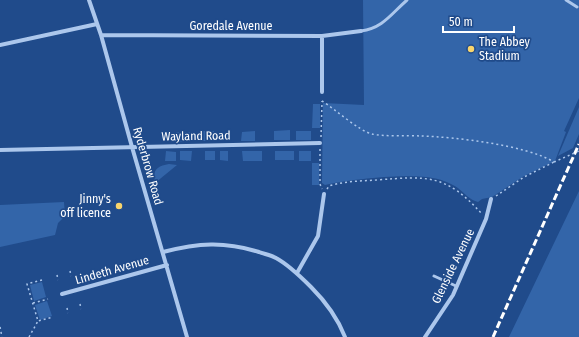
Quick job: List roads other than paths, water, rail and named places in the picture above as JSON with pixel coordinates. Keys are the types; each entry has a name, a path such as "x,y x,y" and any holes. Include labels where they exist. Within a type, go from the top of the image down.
{"street":[{"name":"Ryderbrow Road","path":"89,0 101,35 132,147 188,337"},
{"path":"0,45 97,24"},
{"name":"Goredale Avenue","path":"101,35 322,36 361,31"},
{"path":"322,36 322,92"},
{"name":"Wayland Road","path":"0,150 320,143"},
{"path":"297,273 318,236 324,194"},
{"name":"Glenside Avenue","path":"425,337 453,295 486,219 492,199"},
{"path":"163,252 189,246 207,244 242,248 276,257 297,273 318,294 340,325 345,337"},
{"name":"Lindeth Avenue","path":"62,294 167,265"}],"lane":[{"path":"361,31 370,30 378,26 407,0"},
{"path":"566,0 577,7"},
{"path":"434,276 456,286"}],"railway":[{"path":"493,337 579,144"}],"place":[{"name":"The Abbey Stadium","path":"471,49"},
{"name":"Jinny's off licence","path":"119,206"}]}
